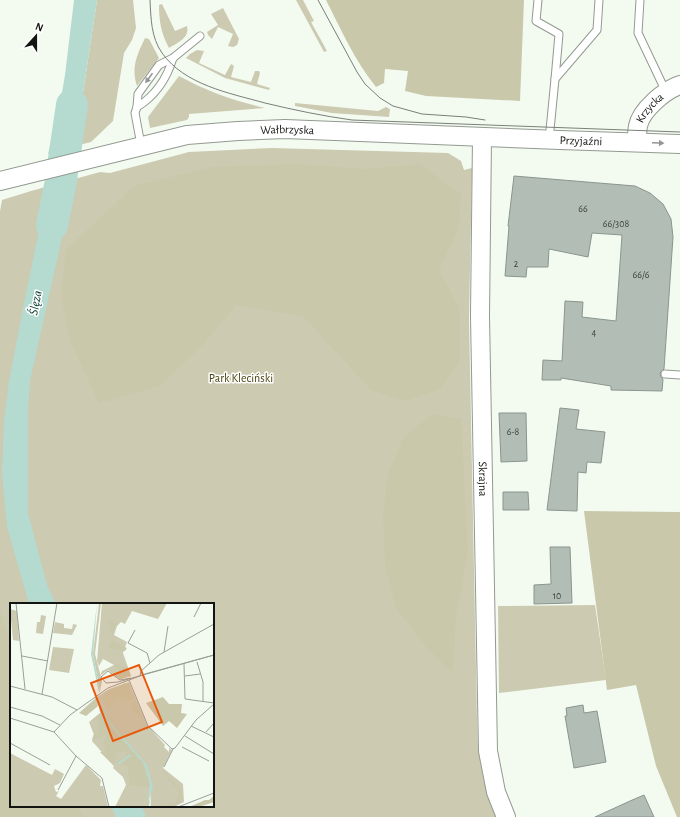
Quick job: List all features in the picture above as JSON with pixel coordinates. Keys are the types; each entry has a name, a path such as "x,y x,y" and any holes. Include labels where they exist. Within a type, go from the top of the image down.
{"street":[{"name":"Krzycka","path":"637,142 638,125 645,112 655,101 673,88"},
{"name":"Wałbrzyska","path":"0,180 26,175 187,135 285,129 482,138"},
{"name":"Przyjaźni","path":"482,138 680,144"},
{"name":"Skrajna","path":"482,138 480,324 488,751 496,792 506,817"}],"lane":[{"path":"538,0 536,21 559,34 549,140"},
{"path":"555,79 597,30 599,0"},
{"path":"640,0 638,33 657,71 673,88"},
{"path":"141,146 135,114 138,94 159,65 173,58 200,36"},
{"path":"137,107 147,101 158,88 168,73 173,58"},
{"path":"665,374 680,375"}],"green space":[{"path":"97,0 133,0 136,28 132,40 124,53 113,121 91,142 75,146"},
{"path":"296,0 303,0 314,21 311,22 327,51 324,52"},
{"path":"162,4 175,31 187,26 187,34 185,37 169,48 162,32 160,22 159,5"},
{"path":"223,8 239,39 237,45 233,47 228,46 233,34 218,27 212,39 207,32 218,25 211,14"},
{"path":"145,38 149,39 159,58 137,86 135,79 136,61"},
{"path":"197,50 204,51 199,63 225,75 231,64 234,66 231,77 251,82 255,71 259,71 260,73 257,84 270,88 269,90 225,78 186,58"},
{"path":"179,76 221,95 265,108 189,114 187,120 150,128 148,117"},
{"path":"295,103 378,111 386,107 390,109 389,117 332,113 295,106"},
{"name":"Park Kleciński","path":"272,148 448,153 461,161 464,170 472,168 469,319 478,749 484,781 497,817 0,817 0,211 2,200 100,172 110,173 189,152"},
{"path":"595,605 606,680 499,693 498,606"}],"shaded area":[{"path":"326,0 524,0 520,101 426,96 405,91 408,71 385,69 384,83 376,87 355,56"},
{"path":"296,164 364,169 420,164 461,194 459,228 439,270 460,309 460,361 440,389 405,401 371,390 303,316 236,305 203,345 160,386 99,403 70,341 61,296 66,250 134,186 212,167"},
{"path":"432,414 461,419 468,552 456,615 453,673 427,648 396,608 385,565 383,515 388,474 403,438"},
{"path":"584,511 680,512 680,817 677,817 656,766 636,685 607,690"},
{"path":"0,611 10,640 10,807 78,807 83,817 0,817"}],"water":[{"path":"74,0 97,0 75,146 48,154 54,139 65,75"},
{"path":"72,179 61,242 30,381 28,411 28,513 47,585 56,603 29,603 7,527 2,472 4,422 9,382 47,186"},
{"path":"111,807 142,807 146,817 116,817"}],"building":[{"path":"514,176 635,186 650,193 663,204 671,219 673,237 664,369 660,373 663,379 662,391 611,390 611,386 561,378 561,380 542,380 543,360 562,361 565,301 583,302 582,317 616,321 622,235 592,233 588,257 549,249 548,267 527,267 526,277 505,276 508,226"},
{"path":"560,408 579,410 576,429 605,432 601,463 587,462 586,473 578,472 577,511 547,510"},
{"path":"499,413 526,413 527,461 501,462"},
{"path":"503,492 528,492 529,510 503,510"},
{"path":"550,547 570,547 572,603 534,604 534,585 551,584"},
{"path":"583,705 584,713 597,711 606,762 574,768 565,716 567,716 566,708"},
{"path":"644,795 654,817 595,817 630,801"}],"waterway":[{"name":"Ślęza","path":"52,225 60,186 72,105"}],"tram line":[{"path":"150,0 152,28 158,47 172,64 183,73 209,86 265,103 308,113 352,120 680,132"},
{"path":"318,0 357,72 365,84 380,98 393,106 422,114 485,120"}]}
